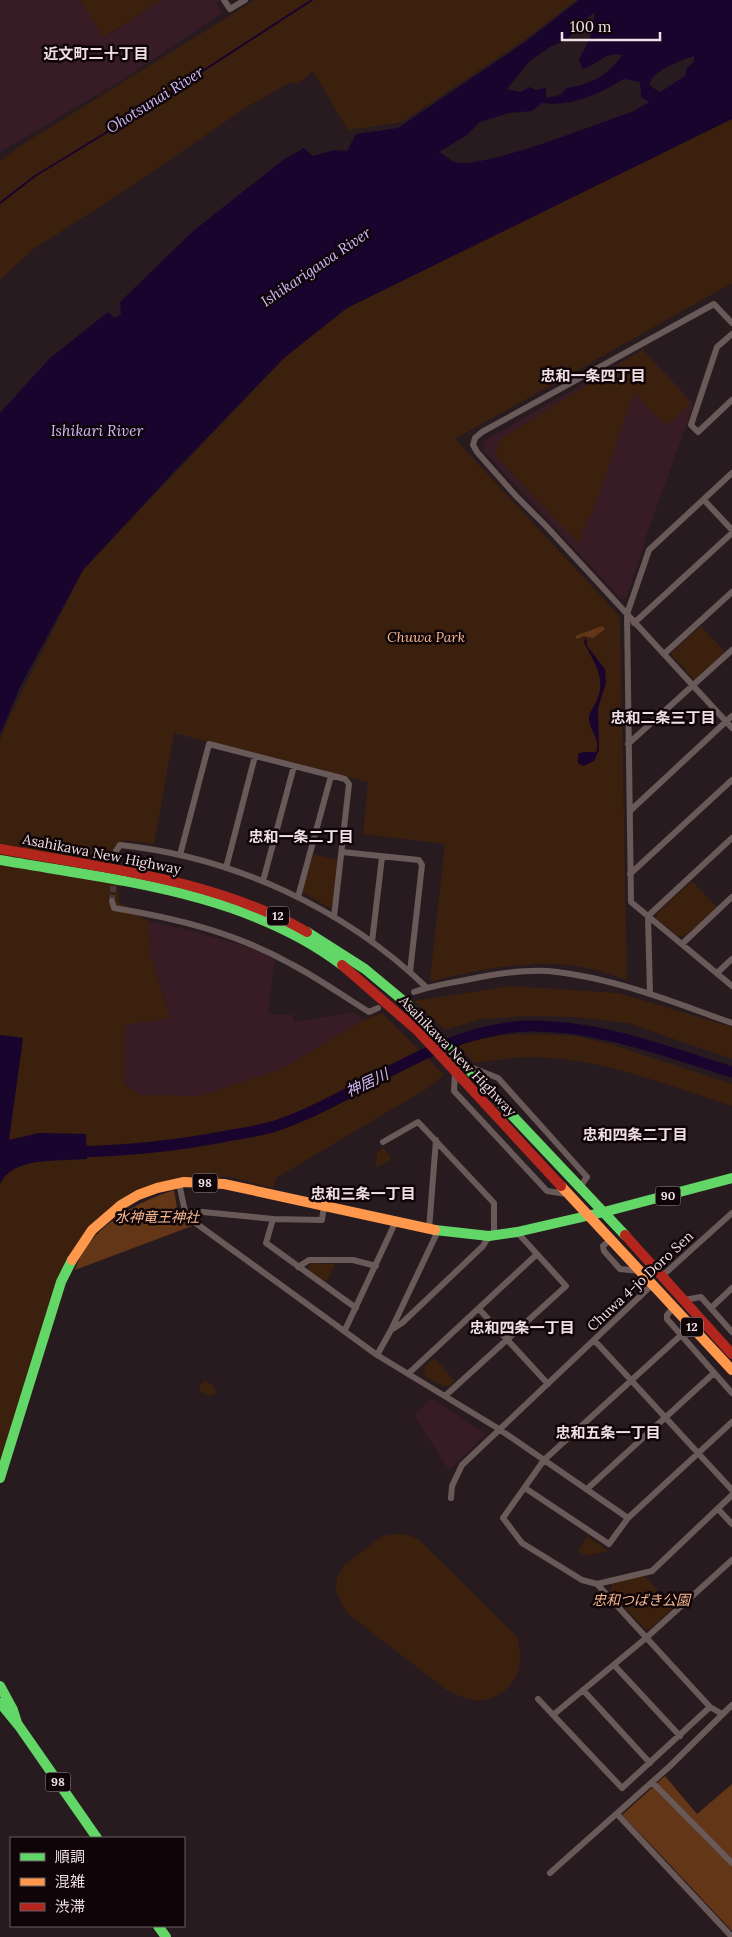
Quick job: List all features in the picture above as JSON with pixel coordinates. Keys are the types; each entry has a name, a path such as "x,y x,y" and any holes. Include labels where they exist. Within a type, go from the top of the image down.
{"main road":[{"name":"Asahikawa New Highway","path":"0,849 212,903 277,927 324,953 379,995 448,1061 732,1370"},
{"name":"Asahikawa New Highway","path":"0,860 179,882 247,902 327,941 370,971 408,1003 430,1025 604,1212 732,1354"},
{"name":"90","path":"590,1215 732,1178"},
{"name":"98","path":"0,1478 61,1282 70,1262 83,1240 97,1224 112,1210 140,1195 179,1183 224,1184 433,1230 491,1235 517,1232 590,1215"},
{"name":"98","path":"0,1686 13,1710 18,1726"},
{"name":"98","path":"0,1703 96,1837"}],"street":[{"path":"224,0 230,9 245,0"},
{"path":"732,323 714,304 482,432 476,436 474,441 474,448 483,459 732,728"},
{"path":"732,334 717,347 691,425 698,432 732,400"},
{"path":"732,473 649,550 627,614 631,902 732,986"},
{"path":"634,623 732,532 704,500"},
{"path":"664,654 732,592"},
{"path":"628,744 732,650"},
{"path":"631,810 732,716"},
{"path":"180,855 210,744 345,779 349,784 334,917"},
{"path":"226,868 255,756"},
{"path":"262,881 294,766"},
{"path":"298,897 330,776"},
{"path":"630,874 732,780"},
{"path":"650,994 648,916 732,838"},
{"path":"116,851 120,845 180,855 226,868 262,881 298,897 334,917 372,942 426,987"},
{"path":"342,852 419,860 422,865 410,972"},
{"path":"372,942 382,857"},
{"path":"682,944 732,897"},
{"path":"112,901 114,908 153,914 203,927 252,944 291,964 369,1012 378,1008"},
{"path":"717,973 732,959"},
{"path":"414,992 426,987 488,976 531,971 555,971 596,979 650,994 732,1023"},
{"path":"455,1070 454,1091 547,1191 570,1194"},
{"path":"382,1142 418,1122 494,1203 491,1235 483,1246 402,1324 391,1330"},
{"path":"377,1355 391,1330 433,1230 436,1140"},
{"path":"179,1183 186,1216 377,1355 499,1429 628,1518"},
{"path":"186,1216 192,1212 203,1212 273,1219 322,1220 324,1205"},
{"name":"Chuwa 4-jo Doro Sen","path":"451,1498 452,1486 462,1465 653,1284 732,1213"},
{"path":"273,1219 266,1243 356,1308"},
{"path":"345,1330 396,1221"},
{"path":"445,1396 566,1286 517,1232"},
{"path":"408,1374 536,1255"},
{"path":"298,1266 308,1260 353,1260 376,1266"},
{"path":"711,1308 732,1288"},
{"path":"684,1300 701,1298 732,1332"},
{"path":"673,1308 667,1315 667,1319 732,1393"},
{"path":"479,1309 548,1384"},
{"path":"680,1336 544,1460 504,1518 522,1543 582,1580 597,1584 652,1571 732,1495"},
{"path":"595,1341 732,1490"},
{"path":"587,1490 714,1373"},
{"path":"525,1488 609,1544 628,1518 732,1422"},
{"path":"718,1509 732,1524"},
{"path":"553,1714 646,1638 732,1560"},
{"path":"597,1584 710,1707 722,1714"},
{"path":"614,1665 680,1736"},
{"path":"583,1690 650,1763"},
{"path":"538,1699 622,1788 710,1707"},
{"path":"550,1873 652,1782 732,1705"},
{"path":"652,1782 732,1863"},
{"path":"617,1814 732,1937"}],"shaded area":[{"path":"0,0 80,0 104,38 161,0 221,0 216,3 222,13 119,82 0,152"},
{"path":"643,349 694,404 644,542 626,598 621,599 482,449 484,441"},
{"path":"148,921 196,932 258,950 275,958 268,1014 293,1015 293,1022 353,1012 363,1020 284,1068 200,1096 139,1095 124,1084 125,1025 170,1017 150,953"},
{"path":"431,1398 486,1434 450,1469 414,1416"}],"green space":[{"path":"80,0 161,0 103,38"},
{"path":"255,0 576,0 524,40 402,122 348,130 313,71 298,84 291,82 248,106 130,187 32,250 0,280 0,161 17,148"},
{"name":"Chuwa Park","path":"732,119 732,283 455,439 614,610 620,619 627,980 583,967 527,964 469,972 433,981 430,980 445,844 363,834 368,782 174,733 154,844 123,840 117,864 119,902 148,921 150,953 170,1018 125,1025 124,1084 139,1095 200,1096 284,1068 363,1020 382,1013 444,1075 426,1089 276,1178 274,1188 226,1176 200,1182 179,1183 112,1211 70,1262 0,1478 0,1184 6,1175 15,1168 26,1164 87,1159 85,1134 39,1133 8,1141 23,1038 0,1035 0,741 7,722 83,570 284,358 347,308"},
{"path":"643,350 691,403 666,426 634,393 590,519 587,519 579,544 496,456 499,440"},
{"path":"602,626 605,629 593,638 584,636 577,639 575,636"},
{"path":"701,626 725,652 694,680 672,655 672,652"},
{"path":"313,854 338,860 332,909 302,892"},
{"path":"692,881 717,907 685,936 678,936 656,918 657,913"},
{"path":"511,986 618,993 732,1027 732,1059 628,1023 575,1017 529,1016 481,1019 445,1030 414,1001"},
{"path":"504,1035 576,1036 610,1044 732,1084 732,1106 642,1076 573,1060 531,1057 474,1063 457,1044"},
{"path":"384,1147 391,1159 376,1168 377,1153"},
{"name":"水神竜王神社","path":"174,1190 178,1214 192,1226 75,1270 80,1256 91,1241 111,1222 135,1206"},
{"path":"310,1263 335,1264 326,1283 308,1270"},
{"path":"434,1358 455,1381 450,1386 442,1386 425,1376 424,1367"},
{"path":"204,1381 213,1386 216,1392 214,1395 210,1396 200,1391 199,1386"},
{"path":"408,1535 418,1539 517,1637 520,1653 519,1668 513,1682 501,1693 489,1699 475,1700 445,1689 346,1612 336,1591 337,1578 344,1565 383,1536"},
{"path":"587,1536 608,1551 586,1556 578,1551"},
{"name":"忠和つばき公園","path":"644,1575 673,1608 650,1629 644,1628 610,1592 612,1583"},
{"path":"665,1776 697,1814 732,1784 732,1931 622,1815"}],"water":[{"name":"Ishikari River","path":"579,0 732,0 732,119 347,308 284,358 83,570 21,685 0,734 0,413 50,358 108,312 114,318 121,314 120,302 192,232 283,160 304,148 313,156 334,150 347,151 356,134 398,128 525,42","holes":["595,12 590,38 579,59 582,69 605,57 622,55 605,74 584,84 567,88 560,95 546,98 546,88 535,90 530,87 520,92 507,89 530,61 550,47 567,40 581,23","694,56 694,62 687,68 685,76 660,92 649,85 656,75 675,63","624,79 640,82 641,97 649,102 634,111 543,144 490,159 469,163 455,162 439,152 467,135 480,122 509,113 532,111 542,103 553,104 575,101 615,85"]},
{"path":"586,637 587,646 605,669 606,683 598,708 599,750 594,761 583,766 578,763 578,754 596,752 597,743 589,719 600,689 597,668 584,642"},
{"path":"0,1035 23,1038 9,1140 39,1133 86,1134 87,1159 51,1160 26,1164 6,1175 0,1184"}],"waterway":[{"name":"Ohotsunai River","path":"0,203 35,176 135,115 312,0"},
{"name":"神居川","path":"73,1152 170,1145 208,1140 272,1127 309,1113 432,1051 464,1038 496,1030 530,1026 582,1030 658,1048 732,1072"}],"tunnel":[{"path":"112,901 116,851"}],"traffic: fast":[{"path":"0,860 133,883 222,905 264,921 304,940 342,965"},
{"path":"307,932 365,969 406,1003 625,1235"},
{"path":"435,1230 489,1236 517,1232 604,1212 732,1178"},
{"path":"0,1478 61,1282 72,1260"},
{"path":"0,1686 13,1710 17,1723"},
{"path":"0,1703 19,1726 96,1837"},
{"path":"159,1927 166,1937"}],"traffic: slow":[{"path":"72,1260 92,1230 121,1205 138,1195 157,1188 184,1182 224,1184 435,1230"},
{"path":"561,1186 732,1370"}],"traffic: jam":[{"path":"0,849 118,870 196,887 234,899 271,914 307,932"},
{"path":"342,965 418,1031 561,1186"},
{"path":"625,1235 732,1354"}],"district":[{"name":"近文町二十丁目","path":"96,54"},
{"name":"忠和一条四丁目","path":"593,376"},
{"name":"忠和二条三丁目","path":"663,718"},
{"name":"忠和一条二丁目","path":"301,837"},
{"name":"忠和四条二丁目","path":"635,1135"},
{"name":"忠和三条一丁目","path":"363,1194"},
{"name":"忠和四条一丁目","path":"522,1328"},
{"name":"忠和五条一丁目","path":"608,1433"}],"water label":[{"name":"Ishikarigawa River","path":"316,267"}]}
